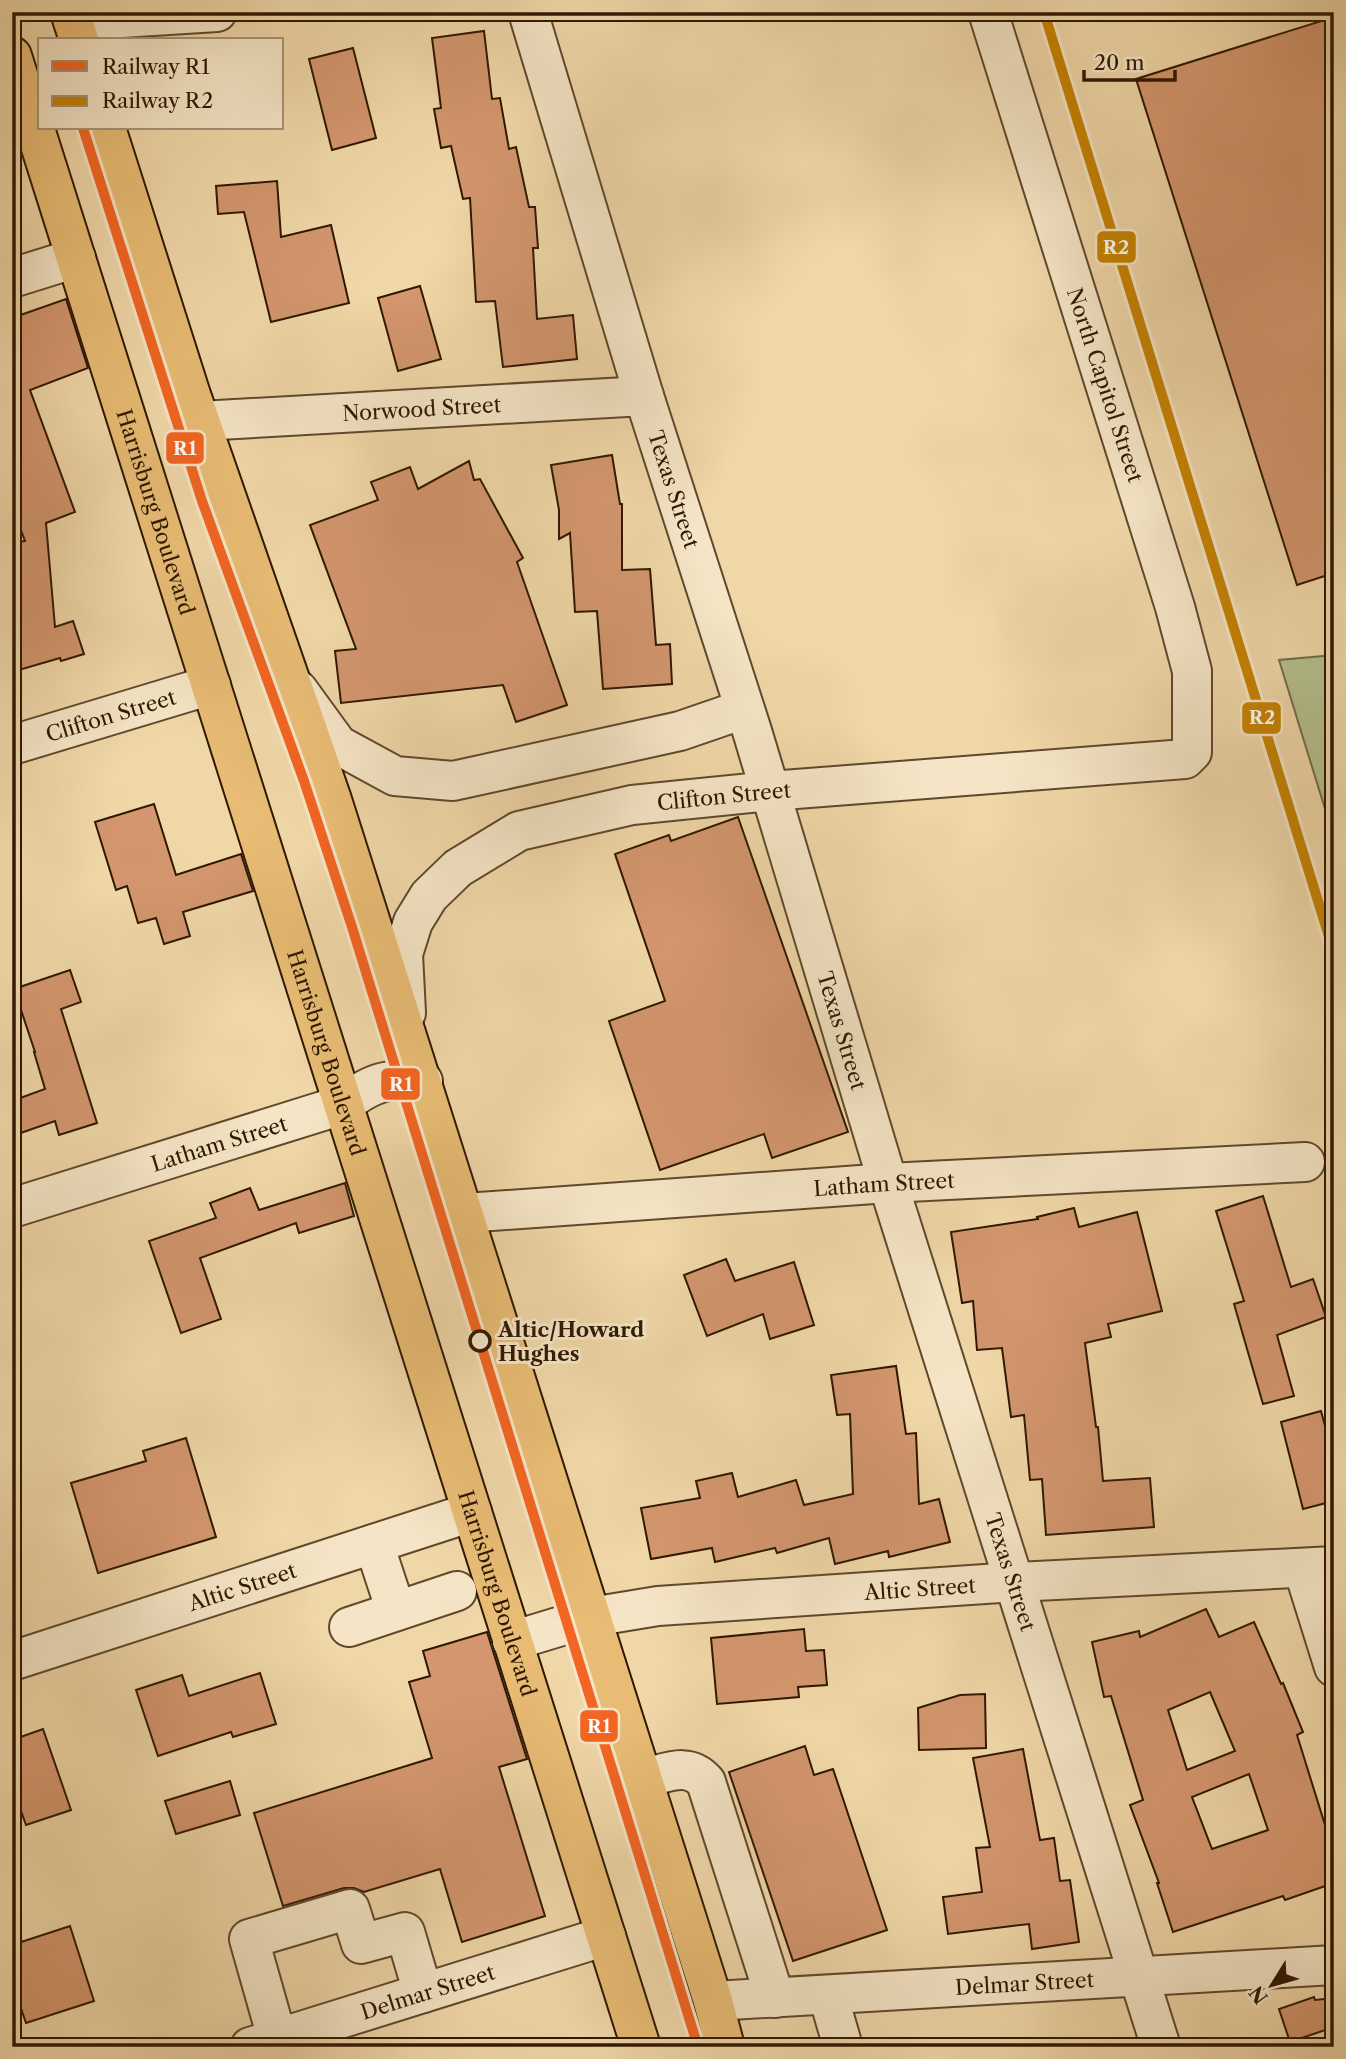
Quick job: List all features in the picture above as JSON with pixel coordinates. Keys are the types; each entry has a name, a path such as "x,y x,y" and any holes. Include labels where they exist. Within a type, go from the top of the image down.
{"main road":[{"name":"Harrisburg Boulevard","path":"12,56 641,2047"},
{"path":"107,130 200,421 291,679 408,1032 713,2001 725,2047"}],"street":[{"path":"73,22 217,12"},
{"name":"North Capitol Street","path":"989,12 1192,671 1192,752 1185,759"},
{"name":"Texas Street","path":"530,13 643,396 770,791 888,1183 1161,2047"},
{"path":"12,278 76,258"},
{"name":"Norwood Street","path":"200,421 643,396"},
{"path":"291,679 338,745 396,776 453,781 680,731 744,709"},
{"name":"Clifton Street","path":"12,745 211,685"},
{"name":"Clifton Street","path":"408,1032 404,954 413,922 429,896 458,868 519,831 632,805 770,791 1185,759"},
{"name":"Latham Street","path":"12,1208 342,1105 365,1088 401,1079 423,1082"},
{"name":"Latham Street","path":"465,1213 888,1183 1305,1162"},
{"name":"Altic Street","path":"12,1661 472,1512"},
{"path":"374,1544 396,1611"},
{"path":"1319,1567 1334,1667"},
{"name":"Altic Street","path":"512,1641 591,1617 658,1606 1015,1582 1319,1567"},
{"path":"349,1627 457,1591"},
{"path":"642,1779 690,1769 706,1782 775,1998"},
{"path":"264,2043 249,1939 350,1909 361,1944 405,1932 423,1993"},
{"name":"Delmar Street","path":"264,2043 606,1936"},
{"name":"Delmar Street","path":"713,2001 1334,1965"},
{"path":"828,1995 843,2047"}],"green space":[{"path":"1334,655 1334,838 1279,660"}],"building":[{"path":"1334,17 1334,573 1297,585 1136,79"},
{"path":"484,31 492,99 500,98 509,149 516,147 529,207 535,207 538,248 533,248 537,319 573,315 577,359 503,367 495,301 476,302 470,198 463,199 451,146 441,148 434,109 441,108 432,38"},
{"path":"353,48 376,138 332,150 309,59"},
{"path":"277,181 281,237 331,225 349,303 271,322 244,212 218,214 216,186"},
{"path":"420,286 441,359 398,371 378,298"},
{"path":"66,299 88,368 30,390 75,512 46,523 55,627 73,621 84,654 12,672 12,543 25,541 12,507 12,318"},
{"path":"612,455 622,504 622,570 650,569 656,645 670,644 672,684 603,689 597,611 575,612 570,533 559,539 559,510 551,465"},
{"path":"469,461 474,480 480,479 523,558 517,562 567,705 516,722 503,685 341,703 335,651 356,649 310,525 378,500 371,482 410,467 418,489"},
{"path":"154,804 176,875 241,854 253,891 183,912 190,936 164,944 156,918 138,923 127,886 116,890 95,822"},
{"path":"738,817 848,1132 772,1158 764,1134 660,1170 609,1021 665,1001 615,854 669,835 671,841"},
{"path":"70,970 81,1002 61,1009 97,1123 59,1135 55,1121 12,1136 12,1101 45,1089 14,989"},
{"path":"345,1183 354,1216 299,1233 296,1223 200,1258 221,1319 181,1333 149,1241 216,1218 210,1203 250,1188 259,1210"},
{"path":"1263,1196 1291,1287 1313,1279 1326,1317 1277,1335 1294,1396 1263,1404 1234,1304 1244,1301 1216,1211"},
{"path":"1074,1208 1079,1227 1137,1212 1162,1311 1108,1324 1111,1337 1085,1343 1103,1481 1150,1478 1154,1527 1046,1535 1042,1479 1030,1480 1024,1415 1011,1417 1002,1348 977,1350 973,1301 962,1303 951,1232 1038,1219 1037,1217"},
{"path":"726,1259 735,1281 794,1262 814,1325 770,1339 763,1314 707,1336 684,1275"},
{"path":"896,1366 906,1434 916,1433 919,1504 939,1499 950,1542 889,1557 888,1551 835,1564 829,1538 777,1553 775,1548 715,1562 712,1548 651,1559 641,1508 700,1498 696,1481 732,1473 738,1497 796,1480 804,1505 853,1494 850,1414 837,1415 831,1375"},
{"path":"1321,1411 1334,1459 1334,1501 1303,1509 1281,1422"},
{"path":"186,1438 216,1537 98,1573 71,1483 146,1461 143,1451"},
{"path":"1206,1609 1219,1637 1254,1622 1303,1732 1297,1735 1334,1854 1334,1883 1285,1900 1283,1896 1173,1932 1159,1883 1130,1805 1143,1800 1111,1696 1104,1697 1092,1642 1139,1631 1140,1637","holes":["1210,1692 1235,1751 1187,1770 1168,1710","1249,1774 1268,1830 1212,1849 1192,1797"]},
{"path":"804,1629 806,1651 824,1650 827,1685 798,1687 799,1697 717,1704 711,1638"},
{"path":"487,1632 527,1759 499,1767 545,1916 462,1942 440,1869 364,1892 344,1888 283,1906 254,1813 432,1758 409,1682 430,1676 423,1651"},
{"path":"260,1673 276,1724 233,1737 231,1732 158,1756 136,1690 182,1675 189,1696"},
{"path":"985,1694 986,1748 919,1750 918,1708 960,1695"},
{"path":"43,1729 71,1810 26,1825 12,1785 12,1740"},
{"path":"805,1746 814,1775 833,1769 887,1930 793,1961 729,1772"},
{"path":"1023,1749 1040,1840 1054,1838 1060,1881 1070,1880 1079,1942 1032,1949 1029,1924 948,1934 943,1897 982,1892 976,1848 990,1847 973,1758"},
{"path":"230,1781 240,1815 176,1834 165,1801"},
{"path":"70,1926 94,2001 26,2023 12,1982 12,1945"},
{"path":"1314,1997 1315,2000 1334,1998 1334,2027 1290,2042 1279,2009"}],"railway":[{"path":"1044,12 1334,953"}],"rail line":[{"name":"R2","path":"1044,12 1334,953"},
{"name":"R1","path":"84,130 202,501 304,781 352,927 698,2047"}],"place":[{"name":"Altic/Howard Hughes","path":"480,1341"}]}
